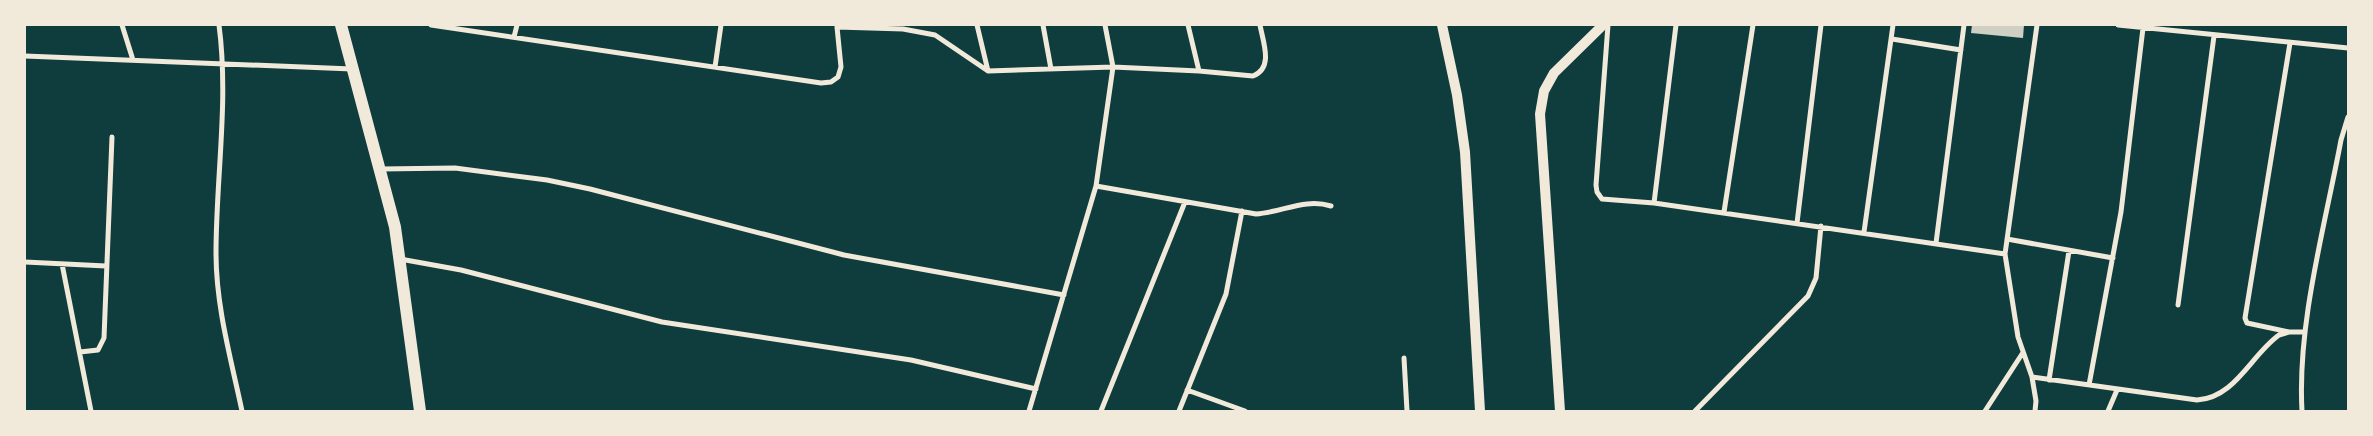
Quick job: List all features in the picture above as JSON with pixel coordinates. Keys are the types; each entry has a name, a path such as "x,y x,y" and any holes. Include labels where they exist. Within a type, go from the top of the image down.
{"main road":[{"path":"341,25 395,228 420,411"},
{"path":"1442,25 1458,95 1465,152 1480,411"},
{"path":"1560,411 1540,114 1544,92 1554,73 1603,25"}],"street":[{"path":"122,25 133,60"},
{"path":"219,25 224,64 216,254 222,319 242,411"},
{"path":"431,25 821,83 831,82 838,77 841,67 836,26 903,27 935,36 988,71 1112,67 1253,76 1260,74 1264,68 1266,58 1260,25"},
{"path":"514,37 517,25"},
{"path":"715,67 720,25"},
{"path":"977,25 988,71"},
{"path":"1043,25 1051,69"},
{"path":"1029,411 1096,186 1112,67 1105,25"},
{"path":"1188,25 1198,71"},
{"path":"1608,25 1596,185 1597,192 1602,199 1654,202 2005,254"},
{"path":"1654,202 1676,25"},
{"path":"1724,212 1753,25"},
{"path":"1798,223 1821,25"},
{"path":"1864,232 1893,25"},
{"path":"1936,243 1964,25"},
{"path":"2035,411 2036,401 2032,377 2022,354 2018,337 2005,254 2037,25"},
{"path":"2118,25 2348,48"},
{"path":"2089,386 2121,212 2143,28"},
{"path":"2178,305 2214,36"},
{"path":"1892,39 1961,50"},
{"path":"2290,43 2245,318 2247,323 2253,325 2289,332 2305,332"},
{"path":"25,56 353,69"},
{"path":"2302,411 2301,368 2305,332 2348,117"},
{"path":"80,352 98,350 102,346 112,137"},
{"path":"380,169 455,168 547,180 590,189 844,255 1064,295"},
{"path":"1096,186 1242,211 1269,213 1309,202 1331,206"},
{"path":"1101,411 1185,202"},
{"path":"1179,411 1226,294 1242,211"},
{"path":"1695,411 1808,296 1816,278 1821,226"},
{"path":"2007,239 2113,258"},
{"path":"2050,380 2070,251"},
{"path":"399,259 461,270 662,322 911,360 1036,390"},
{"path":"25,262 106,266"},
{"path":"62,264 91,411"},
{"path":"2032,377 2117,390 2210,400 2229,387 2272,340 2289,332"},
{"path":"1985,411 2022,354"},
{"path":"1404,358 1406,411"},
{"path":"1187,390 1245,411"},
{"path":"2108,411 2117,390"}],"building":[{"path":"1972,25 2024,25 2023,38 1971,33"}]}
